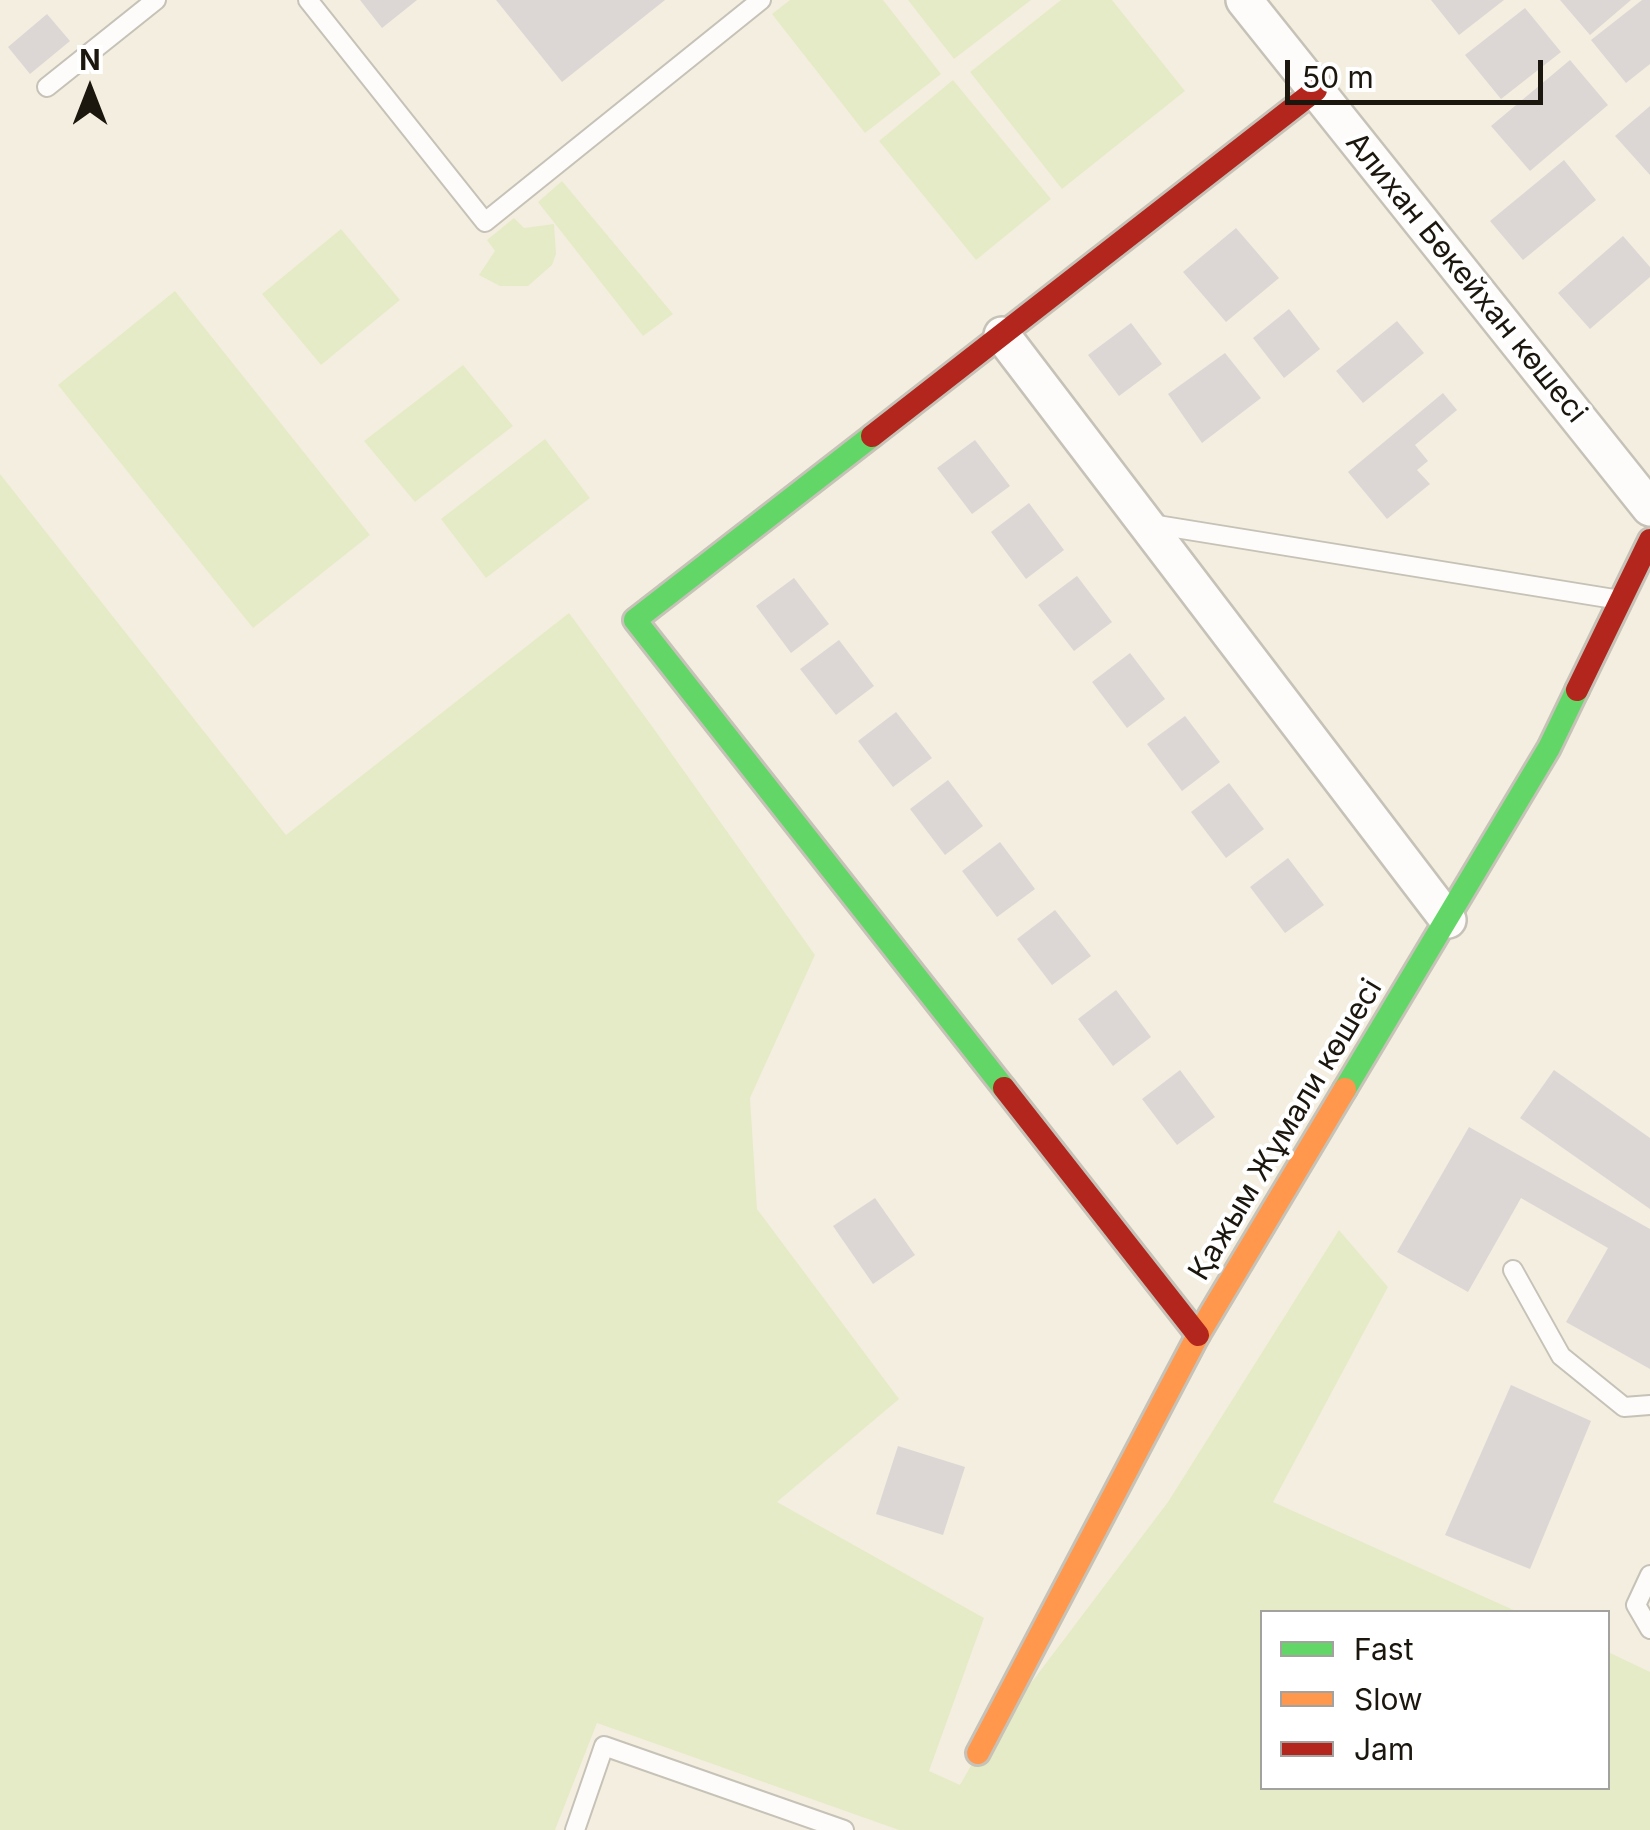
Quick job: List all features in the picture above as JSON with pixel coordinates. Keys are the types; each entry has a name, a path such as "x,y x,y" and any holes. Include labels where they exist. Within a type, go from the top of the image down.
{"street":[{"name":"Алихан Бөкейхан көшесі","path":"1244,0 1650,508"},
{"path":"1198,1335 635,620 1316,90"},
{"path":"1002,334 1448,920"},
{"name":"Қажым Жұмали көшесі","path":"978,1754 1198,1335 1549,748 1650,540"}],"lane":[{"path":"48,88 156,0"},
{"path":"308,0 486,222 762,0"},
{"path":"1146,524 1621,600"},
{"path":"1513,1270 1561,1356 1624,1408 1650,1405"},
{"path":"1650,1575 1636,1605 1650,1629"},
{"path":"575,1830 604,1746 844,1830"}],"green space":[{"path":"790,0 883,0 941,74 865,133 772,14"},
{"path":"908,0 1031,0 954,59"},
{"path":"1061,0 1112,0 1185,91 1062,189 970,72"},
{"path":"953,80 1051,199 976,260 879,141"},
{"path":"562,181 673,314 643,336 538,202"},
{"path":"514,218 524,228 554,224 556,254 552,265 528,286 500,286 479,275 495,251 487,240"},
{"path":"341,229 400,300 321,365 262,294"},
{"path":"175,291 370,535 253,628 58,385"},
{"path":"463,365 513,426 415,502 364,441"},
{"path":"545,439 590,498 486,578 441,519"},
{"path":"0,474 286,835 569,613 654,729 815,955 750,1098 757,1209 899,1399 777,1502 984,1618 929,1771 960,1785 978,1753 1168,1502 1339,1230 1388,1287 1273,1502 1514,1610 1260,1610 1260,1790 1610,1790 1610,1653 1650,1672 1650,1830 899,1830 597,1723 555,1830 0,1830"}],"building":[{"path":"360,0 417,0 382,28"},
{"path":"496,0 665,0 562,82"},
{"path":"1431,0 1504,0 1459,35"},
{"path":"1560,0 1631,0 1590,35"},
{"path":"1642,0 1650,0 1650,64 1626,83 1591,40"},
{"path":"1525,8 1561,52 1501,99 1465,55"},
{"path":"47,14 70,41 30,74 8,47"},
{"path":"1570,60 1608,105 1530,171 1491,126"},
{"path":"1650,106 1650,175 1615,136"},
{"path":"1564,160 1596,200 1523,260 1490,221"},
{"path":"1236,228 1279,278 1226,322 1183,272"},
{"path":"1623,236 1650,267 1650,277 1590,329 1558,293"},
{"path":"1289,309 1320,349 1284,378 1253,338"},
{"path":"1397,321 1424,353 1363,403 1336,371"},
{"path":"1131,323 1162,364 1119,396 1088,355"},
{"path":"1225,353 1261,398 1202,443 1168,394"},
{"path":"1443,393 1457,410 1415,445 1428,461 1417,470 1430,484 1387,519 1348,472"},
{"path":"975,440 1010,486 972,514 937,468"},
{"path":"1029,503 1064,550 1026,579 991,532"},
{"path":"1077,576 1112,622 1074,651 1038,605"},
{"path":"794,578 829,624 791,653 756,606"},
{"path":"839,640 874,686 836,715 800,669"},
{"path":"1130,653 1165,699 1127,728 1092,682"},
{"path":"896,712 932,758 893,787 858,741"},
{"path":"1185,716 1220,762 1182,791 1147,744"},
{"path":"948,780 983,826 945,855 910,809"},
{"path":"1229,783 1264,829 1226,858 1191,812"},
{"path":"1000,842 1035,889 997,917 962,871"},
{"path":"1288,858 1324,905 1285,933 1250,887"},
{"path":"1055,910 1091,956 1052,985 1017,939"},
{"path":"1116,990 1151,1037 1113,1066 1078,1019"},
{"path":"1180,1070 1215,1117 1177,1145 1142,1099"},
{"path":"1554,1070 1650,1138 1650,1209 1520,1118"},
{"path":"1469,1127 1650,1229 1650,1369 1566,1322 1608,1248 1521,1198 1468,1292 1397,1252"},
{"path":"875,1198 915,1255 873,1284 833,1226"},
{"path":"1511,1385 1591,1421 1530,1569 1445,1535"},
{"path":"898,1446 965,1467 943,1535 876,1514"}],"traffic: fast":[{"path":"872,436 635,620 1004,1088"},
{"path":"1345,1089 1549,748 1577,690"}],"traffic: slow":[{"path":"978,1753 1198,1335 1345,1089"}],"traffic: jam":[{"path":"872,436 1316,90"},
{"path":"1577,690 1650,540"},
{"path":"1004,1088 1198,1335"}]}
